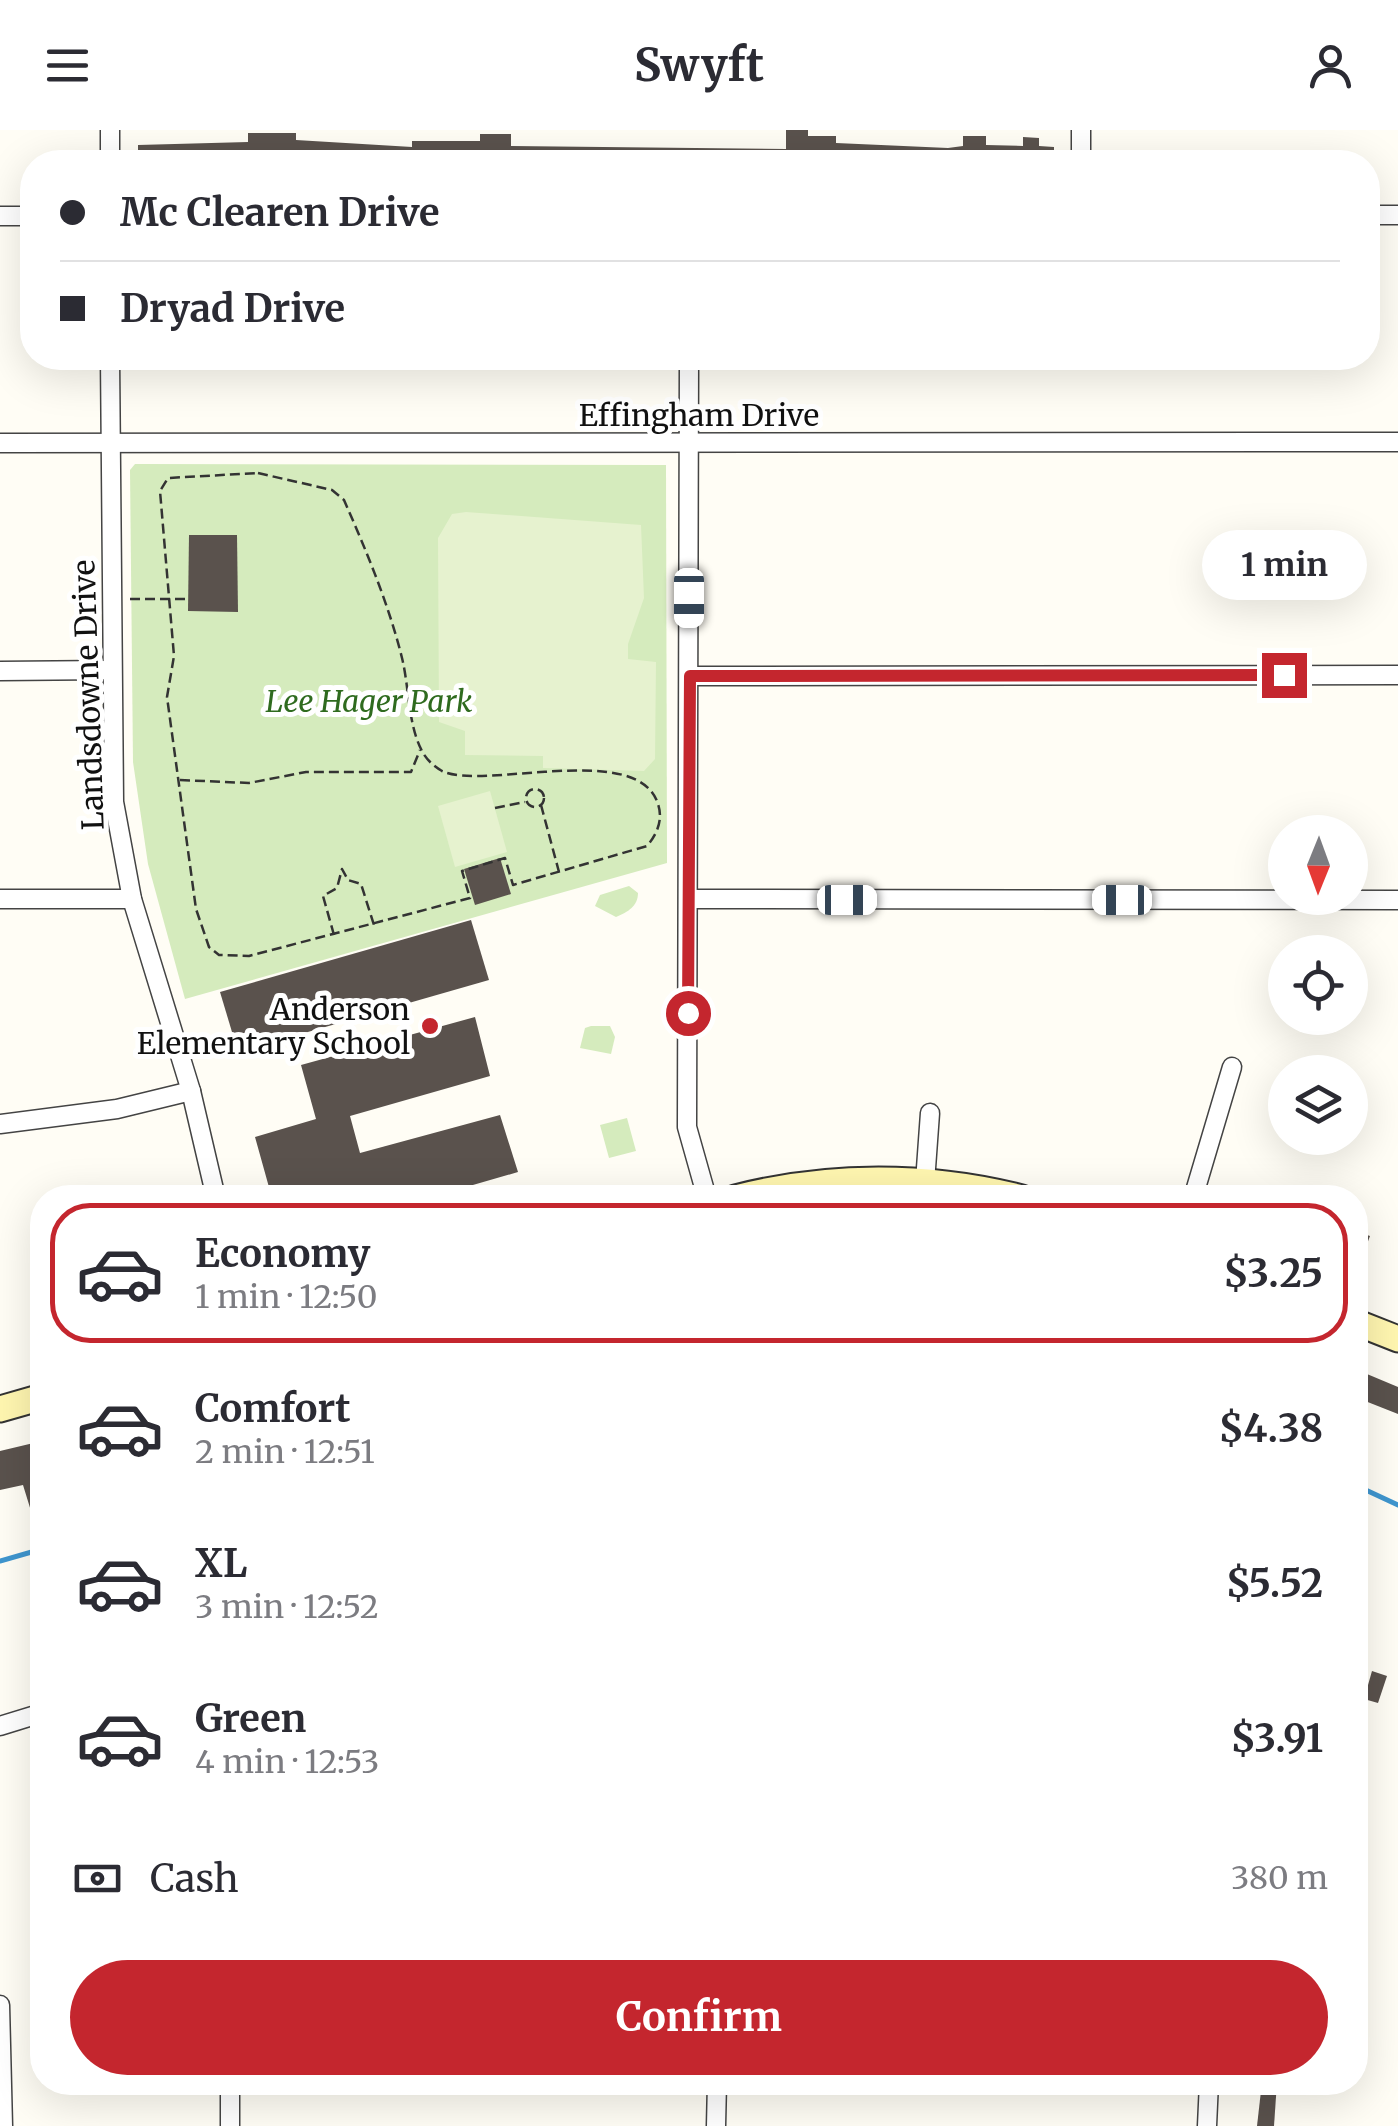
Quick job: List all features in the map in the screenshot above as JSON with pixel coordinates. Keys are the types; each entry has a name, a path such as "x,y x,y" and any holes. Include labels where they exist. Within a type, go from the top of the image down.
{"street":[{"name":"Landsdowne Drive","path":"110,370 114,802 132,898 190,1091 213,1185"},
{"path":"689,370 688,1127 704,1185"},
{"name":"Effingham Drive","path":"0,443 1398,442"},
{"path":"0,671 110,670"},
{"path":"690,676 1398,675"},
{"path":"0,898 132,898"},
{"path":"689,899 1398,900"},
{"path":"1197,1185 1232,1068"},
{"path":"0,1124 116,1110 190,1091"},
{"path":"925,1182 930,1113"},
{"path":"804,1185 943,1185"},
{"path":"1368,1327 1398,1340"},
{"path":"0,1410 30,1401"},
{"path":"0,1726 30,1717"},
{"path":"0,2005 3,2126"},
{"path":"230,2095 230,2126"},
{"path":"716,2126 717,2095"},
{"path":"1208,2126 1209,2095"}],"path":[{"path":"258,474 340,494 371,563 401,654 420,748 429,761 450,773 616,773 634,777 655,794 660,823 647,846 513,885 505,858 462,871 470,898 249,956 219,955 209,947 196,909 167,698 174,656 169,599 160,505 161,483 168,478 258,474"},
{"path":"110,600 188,599"},
{"path":"179,780 250,783 306,772 412,772 420,748"},
{"path":"526,802 528,793 536,789 544,794 541,805 559,872"},
{"path":"526,802 533,808 541,805"},
{"path":"495,808 526,802"},
{"path":"334,936 323,896 337,888 342,869 348,880 361,884 374,925"}],"green space":[{"name":"Lee Hager Park","path":"135,464 666,465 667,863 185,999 148,864 133,762 130,470"},
{"path":"452,514 641,525 644,598 628,644 628,659 656,662 655,759 644,771 543,768 543,756 465,755 465,731 439,722 438,538"},
{"path":"490,791 507,852 455,867 438,806"},
{"path":"629,886 638,898 624,913 616,917 595,906 600,895"},
{"path":"610,1026 615,1037 611,1054 580,1048 585,1028"},
{"path":"627,1118 636,1151 609,1158 600,1125"}],"building":[{"path":"786,130 808,130 808,136 836,136 836,143 948,148 963,146 963,136 986,136 986,145 1023,146 1023,137 1039,138 1039,146 1054,147 1054,150 138,150 138,145 248,142 248,133 296,133 296,140 412,147 412,141 480,141 480,134 511,134 511,146 786,149"},
{"path":"189,535 237,535 238,612 188,611"},
{"path":"500,858 511,894 475,905 464,869"},
{"path":"471,920 489,980 238,1052 220,992"},
{"path":"475,1017 490,1076 350,1116 360,1153 500,1115 518,1172 473,1185 268,1185 255,1137 316,1119 301,1065"},
{"path":"1368,1374 1398,1387 1398,1414 1368,1402"},
{"path":"30,1444 30,1508 23,1485 0,1490 0,1451"},
{"path":"1372,1671 1387,1676 1378,1703 1368,1700"},
{"path":"1261,2095 1276,2095 1274,2126 1257,2126"}],"waterway":[{"path":"1368,1491 1398,1505"},
{"path":"0,1561 30,1552"}],"place":[{"name":"Anderson Elementary School","path":"430,1026"}],"route":[{"path":"688,1013 690,676 1284,675"}]}
